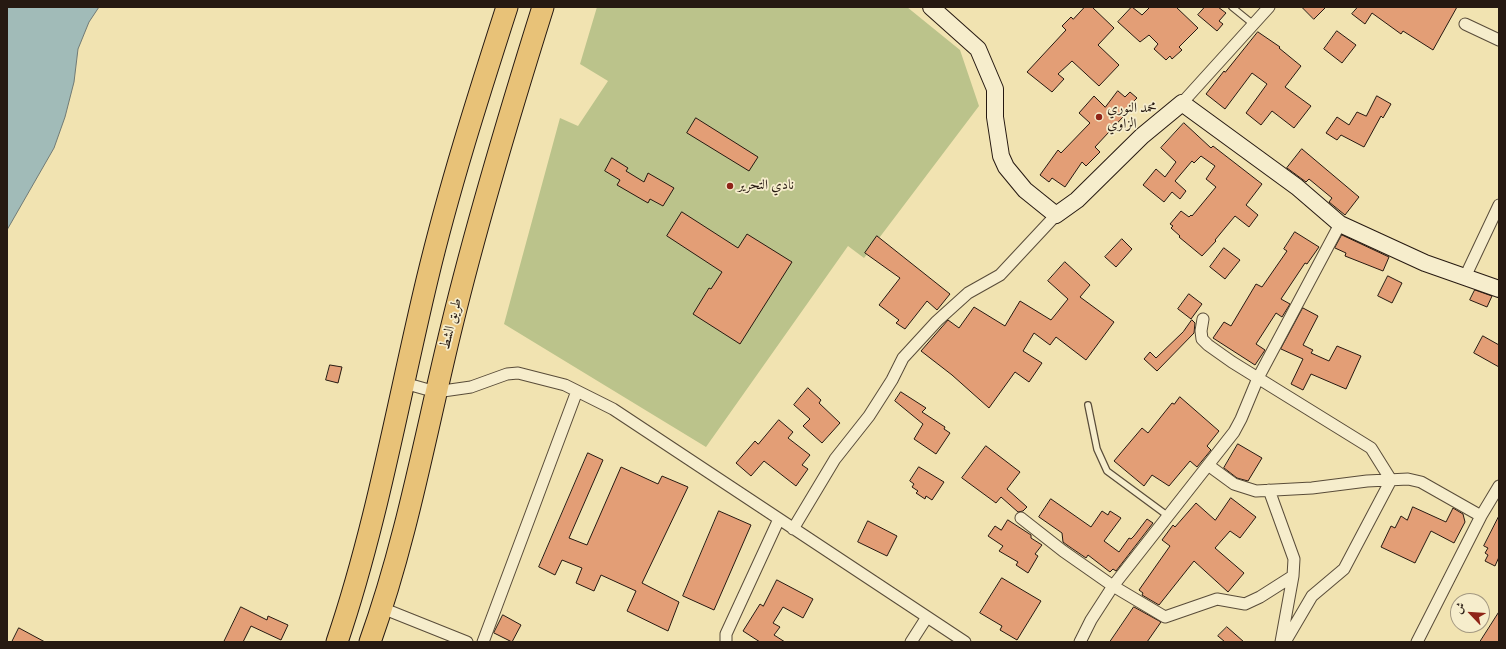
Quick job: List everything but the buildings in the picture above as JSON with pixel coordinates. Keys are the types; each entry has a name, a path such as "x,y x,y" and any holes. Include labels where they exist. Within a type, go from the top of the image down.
{"highway":[{"path":"337,642 356,584 427,279 460,157 506,7"},
{"name":"طريق الشط","path":"370,642 382,608 411,507 464,274 496,156 543,7"}],"street":[{"path":"931,7 978,49 995,89 995,117 1001,156 1006,167 1025,190 1056,215"},
{"path":"794,529 834,459 869,416 892,380 903,358 937,321 968,293 1000,275 1056,215 1077,200 1142,136 1182,102 1269,7"},
{"path":"1465,24 1499,40"},
{"path":"1182,102 1297,187 1340,224 1425,263 1499,289"},
{"path":"1465,277 1499,205"},
{"path":"1080,642 1091,620 1114,586 1238,426 1258,378 1340,224"},
{"path":"1204,319 1201,331 1202,339 1217,352 1371,448 1391,480"},
{"path":"404,383 436,392 471,387 507,374 518,373 565,385 619,413 965,642"},
{"path":"483,642 577,391"},
{"path":"1208,465 1234,484 1244,489 1256,491 1312,488 1408,479 1421,482 1481,516"},
{"path":"1285,642 1312,596 1344,569 1391,480"},
{"path":"1417,642 1481,516 1499,486"},
{"path":"1270,490 1294,559 1293,576 1280,642"},
{"path":"1022,518 1063,551 1114,586 1165,617 1217,599 1241,605 1250,603 1293,576"},
{"path":"726,642 726,634 778,519"},
{"path":"382,608 467,642"},
{"path":"910,642 927,617"}],"lane":[{"path":"1232,7 1253,24"},
{"path":"1088,405 1097,449 1107,471 1168,516"}],"green space":[{"name":"نادي التحرير","path":"597,7 907,7 960,50 979,106 864,258 848,246 706,447 504,324 560,118 578,126 608,81 580,64"}],"water":[{"path":"7,7 99,7 89,22 78,49 74,82 65,117 54,148 7,230"}],"place":[{"name":"محمد النوري الزاوي","path":"1099,117"},
{"name":"نادي التحرير","path":"730,186"}]}
